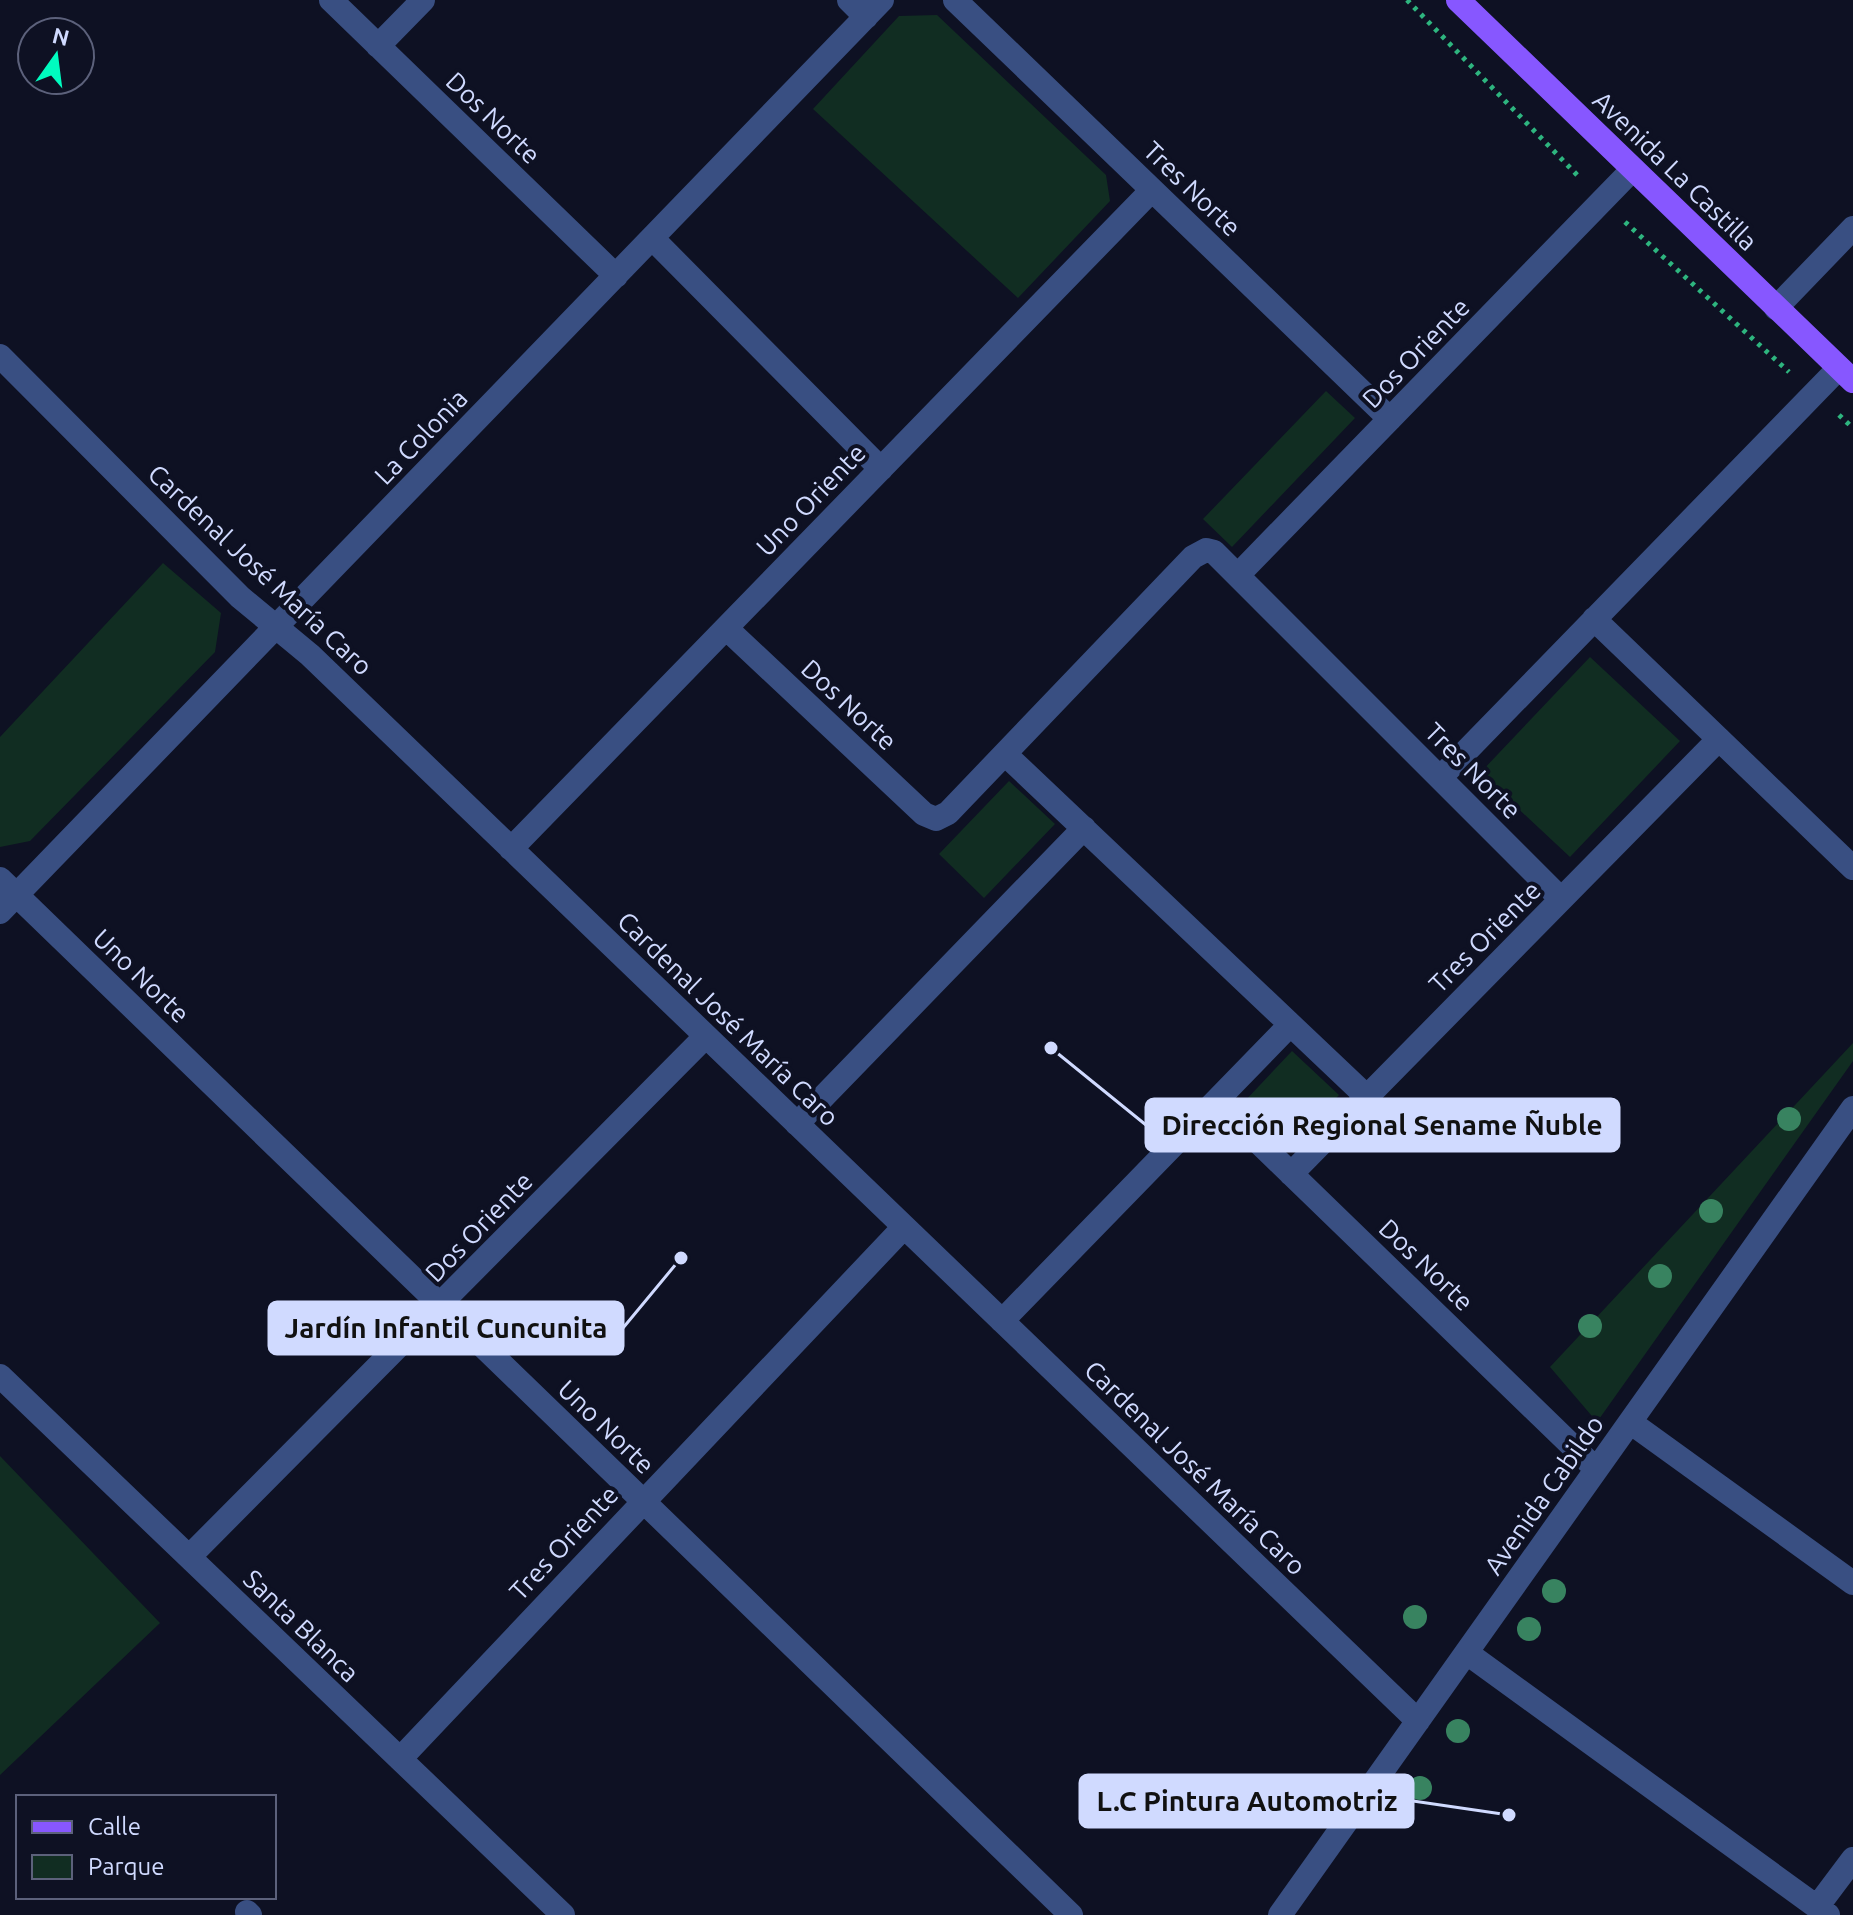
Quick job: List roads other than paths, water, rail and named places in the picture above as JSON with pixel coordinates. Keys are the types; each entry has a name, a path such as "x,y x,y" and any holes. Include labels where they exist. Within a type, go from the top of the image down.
{"main road":[{"name":"Avenida La Castilla","path":"1458,0 1846,374"}],"street":[{"name":"Dos Norte","path":"331,0 616,276"},
{"path":"378,46 423,0"},
{"name":"Tres Norte","path":"955,0 1390,419"},
{"name":"La Colonia","path":"6,896 275,627 616,276 866,6"},
{"name":"Dos Oriente","path":"1238,575 1633,169"},
{"name":"Uno Oriente","path":"511,849 1152,190"},
{"path":"1776,308 1853,228"},
{"path":"652,238 881,469"},
{"name":"Cardenal José María Caro","path":"0,356 240,597 310,655 1418,1721"},
{"path":"1440,778 1594,619 1846,374"},
{"name":"Tres Norte","path":"1005,754 1193,557 1206,550 1220,556 1561,899"},
{"path":"1594,619 1853,868"},
{"name":"Dos Norte","path":"726,628 924,814 936,819 948,813 1005,754"},
{"name":"Tres Oriente","path":"1291,1174 1719,739"},
{"path":"1005,754 1367,1097"},
{"path":"797,1124 1084,828"},
{"name":"Uno Norte","path":"6,896 441,1306 1071,1915"},
{"path":"1002,1321 1290,1025"},
{"name":"Dos Oriente","path":"189,1557 706,1036"},
{"name":"Dos Norte","path":"1216,1101 1596,1469"},
{"name":"Avenida Cabildo","path":"1280,1915 1853,1108"},
{"name":"Tres Oriente","path":"400,1759 904,1227"},
{"name":"Santa Blanca","path":"0,1376 563,1915"},
{"path":"1630,1422 1853,1583"},
{"path":"1467,1653 1823,1911 1853,1859"}],"place":[{"name":"Dirección Regional Sename Ñuble","path":"1051,1048"},
{"name":"Jardín Infantil Cuncunita","path":"681,1258"},
{"name":"L.C Pintura Automotriz","path":"1509,1815"}]}
